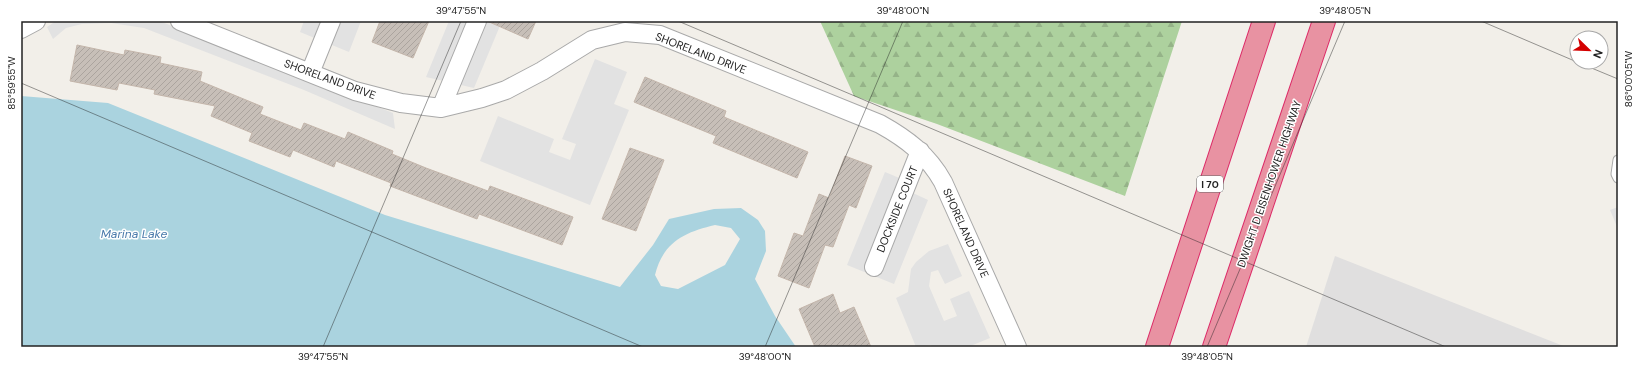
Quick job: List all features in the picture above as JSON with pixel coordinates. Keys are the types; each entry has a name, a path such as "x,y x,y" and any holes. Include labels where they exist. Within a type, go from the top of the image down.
{"highway":[{"name":"I 70","path":"1157,347 1264,21"},
{"name":"DWIGHT D EISENHOWER HIGHWAY","path":"1214,347 1323,23"}],"street":[{"path":"21,29 36,21"},
{"path":"310,73 331,21"},
{"path":"441,108 477,21"},
{"name":"SHORELAND DRIVE","path":"185,22 310,73 370,95 401,103 441,108 482,98 506,90 542,72 592,40 608,35 634,32 660,35 880,124 907,140 920,151 928,158 943,182 1017,347"},
{"name":"DOCKSIDE COURT","path":"874,267 920,151"}],"lane":[{"path":"1618,160 1616,174 1618,178"}],"shaded area":[{"path":"56,21 158,21 393,113 395,129 304,90 144,28 111,23 82,24 66,28 53,39 47,27"},
{"path":"304,21 361,21 349,52 300,32"},
{"path":"449,21 502,21 474,88 426,77"},
{"path":"595,59 627,72 614,104 629,110 590,205 480,161 498,116 554,139 549,152 570,160 576,144 562,139"},
{"path":"885,172 916,185 913,193 928,200 894,284 847,265"},
{"path":"1618,207 1618,229 1610,210"},
{"path":"948,244 962,276 945,284 938,270 931,272 929,286 944,321 957,316 950,299 969,291 990,338 968,347 932,347 931,345 916,347 896,298 908,292 911,269 916,262 929,251"},
{"path":"1335,256 1566,347 1306,347"}],"green space":[{"path":"820,21 1182,21 1125,196 937,124 854,96"}],"water":[{"name":"Marina Lake","path":"21,96 108,103 385,215 620,287 653,245 669,219 714,209 741,208 758,220 765,231 766,251 755,279 775,316 796,347 21,347","holes":["715,225 731,228 740,239 725,265 678,289 661,286 655,275 664,254 677,240 694,231"]}],"building":[{"path":"380,21 429,21 413,58 372,42"},
{"path":"487,21 536,21 528,39"},
{"path":"77,45 124,55 125,50 161,57 160,63 202,72 200,81 263,107 260,114 301,130 304,123 345,139 348,132 393,151 392,154 426,168 488,191 490,186 573,217 562,245 479,214 477,219 390,186 391,183 336,161 334,167 293,150 290,157 249,141 252,133 211,116 215,106 154,94 155,90 119,83 117,90 70,81"},
{"path":"645,77 726,111 724,117 808,152 797,178 713,143 716,136 634,102"},
{"path":"630,148 664,160 636,231 602,219"},
{"path":"845,156 872,166 856,208 849,205 833,247 825,245 809,288 778,276 794,233 803,236 819,194 829,198"},
{"path":"833,294 840,313 854,307 871,347 815,347 799,309"}]}
